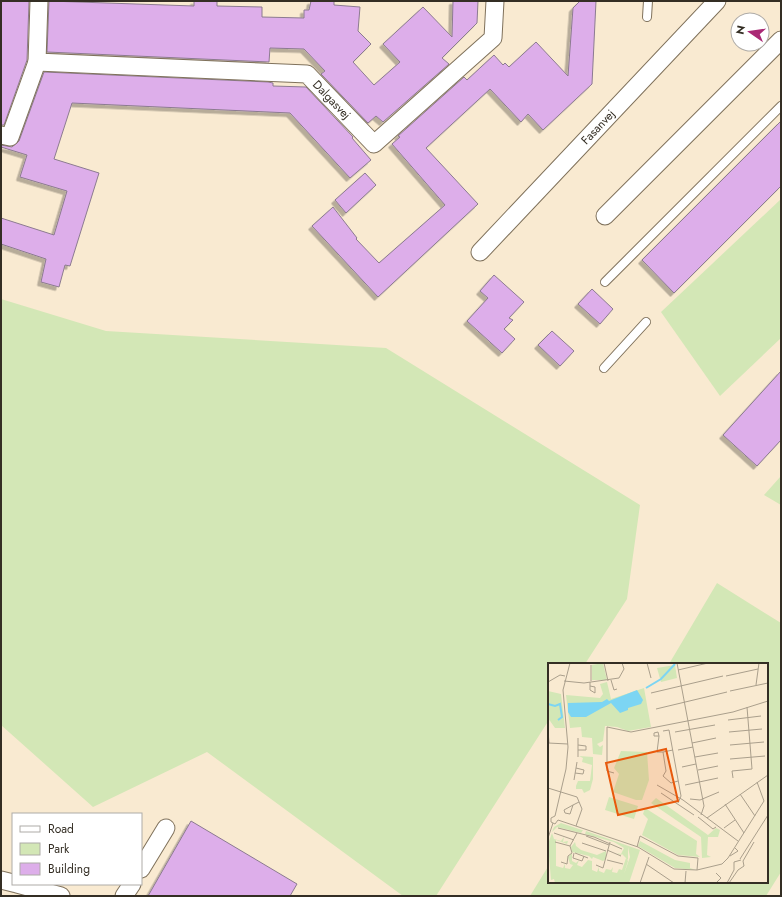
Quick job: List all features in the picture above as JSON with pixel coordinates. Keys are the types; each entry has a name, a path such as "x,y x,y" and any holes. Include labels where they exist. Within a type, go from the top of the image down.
{"street":[{"path":"1,135 10,137 37,62 39,1"},
{"name":"Dalgasvej","path":"37,62 307,74 374,144 493,38 495,1"},
{"name":"Fasanvej","path":"480,252 717,1"},
{"path":"605,216 781,40"},
{"path":"142,867 166,828"},
{"path":"1,880 12,883"},
{"path":"21,885 61,896"},
{"path":"124,896 131,885"}],"lane":[{"path":"647,17 648,1"},
{"path":"605,282 781,106"},
{"path":"604,368 646,322"}],"green space":[{"path":"781,199 781,338 720,396 661,312"},
{"path":"1,299 106,331 386,348 640,505 627,599 586,663 548,663 548,722 436,896 403,896 207,752 93,807 1,725"},
{"path":"781,476 781,505 764,495"},
{"path":"717,583 781,623 781,872 766,896 530,896 548,867 548,883 768,883 768,663 670,663"}],"building":[{"path":"1,1 29,1 27,60 4,125 1,125"},
{"path":"49,1 194,6 194,1 217,1 217,6 262,7 262,17 304,18 304,10 309,10 311,1 334,1 334,5 360,7 358,31 371,44 353,62 374,85 400,62 383,44 423,7 452,37 453,1 478,1 477,23 442,58 449,64 383,122 376,116 368,123 321,74 325,71 304,49 270,48 269,62 47,52"},
{"path":"580,1 596,1 592,84 543,130 528,114 521,122 490,89 426,148 478,204 378,297 312,226 333,207 357,238 356,239 379,263 445,205 392,144 400,137 398,136 464,77 467,80 494,55 503,65 505,63 509,67 536,42 568,76 573,8"},
{"path":"44,72 268,82 273,83 273,86 306,87 353,137 352,138 371,160 350,178 290,113 72,103 54,159 99,173 70,266 65,265 59,287 41,282 46,259 1,244 1,218 54,235 67,191 20,177 27,155 1,147 1,145 12,147 19,141"},
{"path":"781,121 781,186 674,293 642,260"},
{"path":"365,173 376,185 346,213 335,200"},
{"path":"494,275 524,302 509,318 513,320 504,329 515,339 502,353 467,321 488,298 480,291"},
{"path":"592,289 613,309 600,324 578,304"},
{"path":"552,331 574,351 560,366 538,345"},
{"path":"781,371 781,440 757,466 723,435"},
{"path":"191,821 297,884 290,896 148,896"}]}
